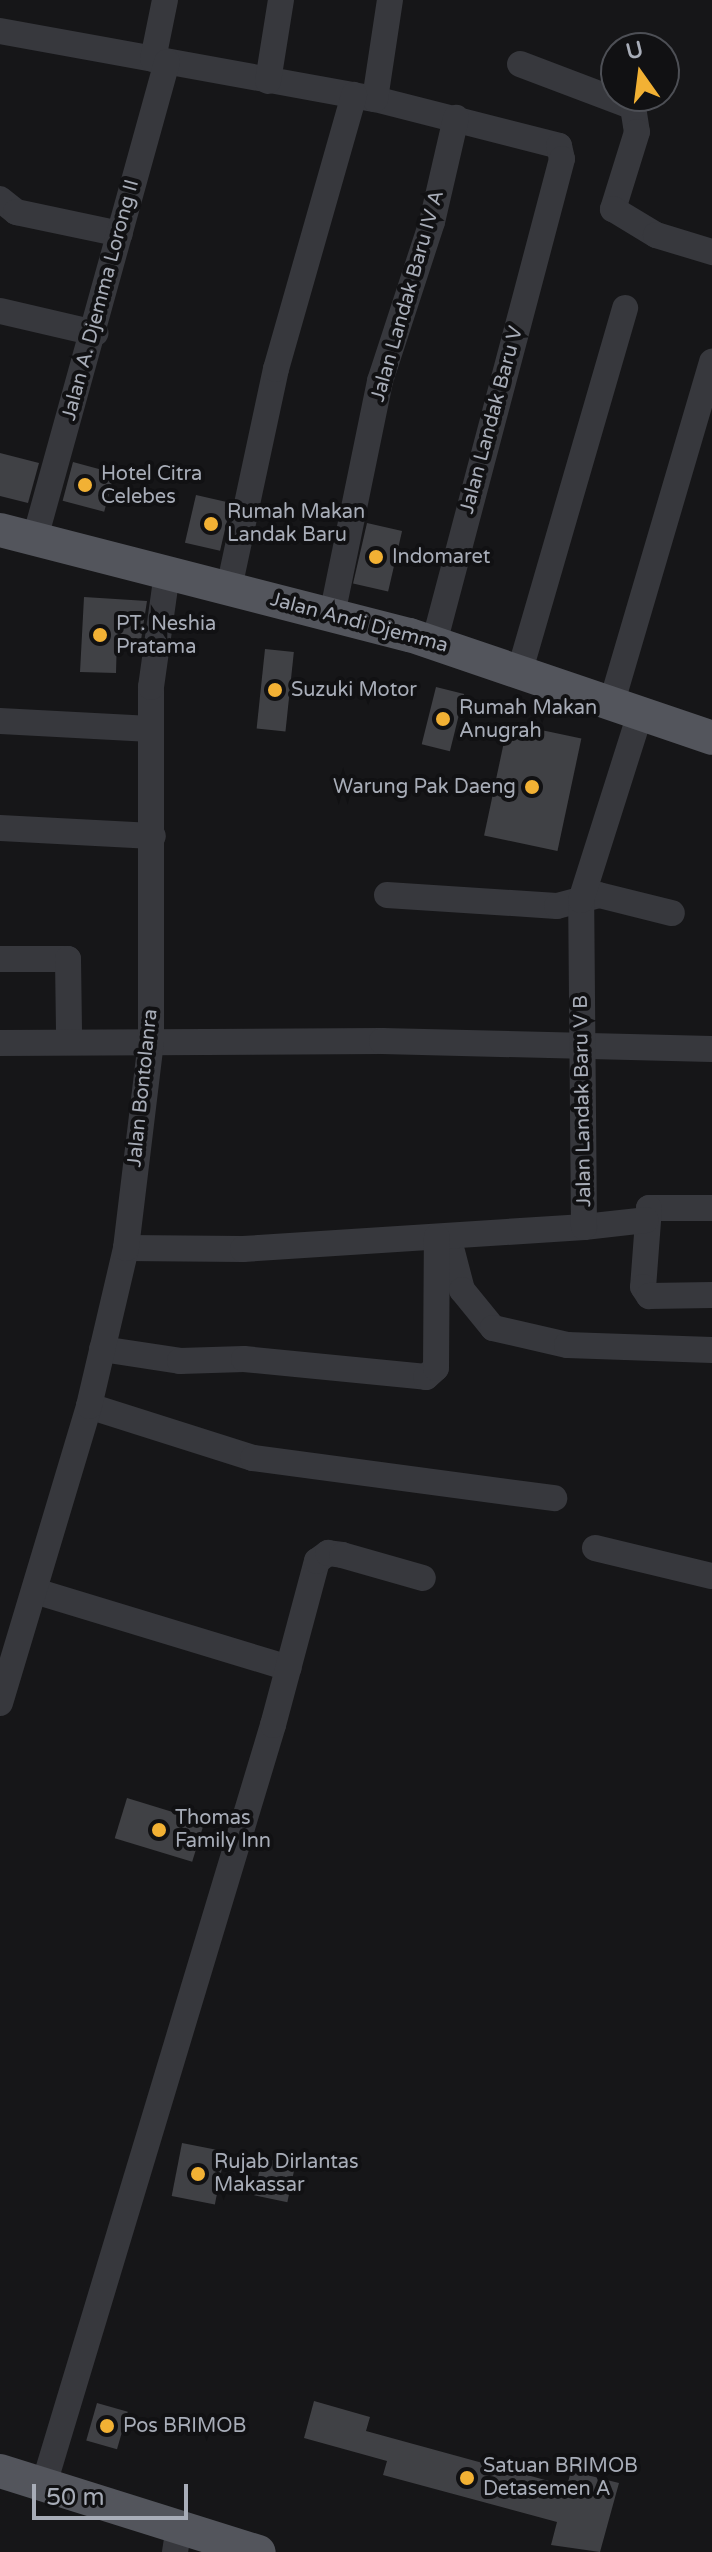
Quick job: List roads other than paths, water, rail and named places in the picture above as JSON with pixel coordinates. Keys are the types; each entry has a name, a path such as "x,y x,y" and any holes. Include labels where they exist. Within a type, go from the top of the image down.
{"main road":[{"name":"Jalan Andi Djemma","path":"0,530 434,643 520,670 625,711 712,738"},
{"path":"0,2471 44,2484 177,2540 259,2552"}],"street":[{"name":"Jalan A. Djemma Lorong II","path":"35,538 95,333 120,234 160,61 165,0"},
{"path":"268,81 281,0"},
{"path":"229,588 276,369 365,97 390,0"},
{"path":"0,31 365,97 456,118"},
{"path":"520,64 633,107 637,132 613,209 656,235 712,252"},
{"name":"Jalan Landak Baru V","path":"434,643 562,159 556,142 456,118"},
{"name":"Jalan Landak Baru IV A","path":"332,615 380,381 432,222 456,118"},
{"path":"0,199 16,212 120,234"},
{"path":"520,670 625,308"},
{"path":"0,311 95,333"},
{"name":"Jalan Landak Baru V B","path":"126,1248 243,1249 584,1227 581,900 712,362"},
{"name":"Jalan Bontolanra","path":"0,1703 89,1406 126,1248 152,1037 151,729 167,573"},
{"path":"0,721 151,729"},
{"path":"0,828 153,836"},
{"path":"387,895 557,906 610,896 672,913"},
{"path":"0,959 68,959 69,1032"},
{"path":"0,1031 712,1049"},
{"path":"0,1043 152,1037"},
{"path":"712,1208 656,1205 646,1220 644,1293 712,1295"},
{"path":"584,1227 646,1220"},
{"path":"102,1349 180,1361 244,1359 426,1377 436,1368 443,1237"},
{"path":"443,1237 462,1290 493,1328 567,1345 712,1350"},
{"path":"89,1406 253,1458 554,1498"},
{"path":"595,1548 712,1576"},
{"path":"44,2484 289,1668 317,1561 328,1553 423,1578"},
{"path":"35,1591 289,1668"}],"place":[{"name":"Hotel Citra Celebes","path":"85,485"},
{"name":"Rumah Makan Landak Baru","path":"211,524"},
{"name":"Indomaret","path":"376,557"},
{"name":"PT. Neshia Pratama","path":"100,635"},
{"name":"Suzuki Motor","path":"275,690"},
{"name":"Rumah Makan Anugrah","path":"443,719"},
{"name":"Warung Pak Daeng","path":"532,787"},
{"name":"Thomas Family Inn","path":"159,1830"},
{"name":"Rujab Dirlantas Makassar","path":"198,2174"},
{"name":"Pos BRIMOB","path":"107,2426"},
{"name":"Satuan BRIMOB Detasemen A","path":"467,2478"}]}
